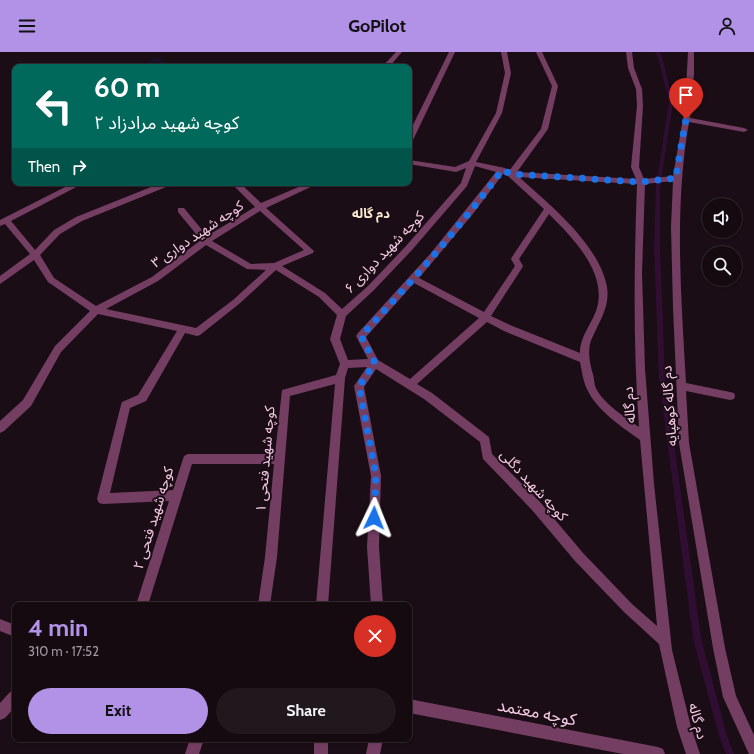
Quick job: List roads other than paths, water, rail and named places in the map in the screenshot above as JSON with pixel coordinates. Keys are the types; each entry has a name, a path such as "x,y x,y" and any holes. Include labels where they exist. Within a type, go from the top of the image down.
{"street":[{"path":"388,64 399,52"},
{"path":"412,134 452,52"},
{"name":"کوچه شهید دواری ۶","path":"345,364 335,338 342,314 371,288 409,248 464,184 472,163 499,113 508,73 504,52"},
{"path":"512,174 544,129 555,86 539,52"},
{"name":"دم گاله","path":"629,52 631,68 639,89 640,106 635,167 641,182 638,272 640,370 645,437 665,641 684,727 693,754"},
{"name":"دم گاله کوهپایه","path":"691,52 691,74 686,119 676,178 675,227 684,444 689,479 730,697 754,750"},
{"path":"686,119 744,130"},
{"path":"412,163 456,170 472,163 502,170 512,174 641,182 676,178"},
{"path":"375,363 361,336 479,203 502,170"},
{"path":"512,174 581,244 593,263 601,281 604,299 596,323 589,333 583,359 591,389 616,415 645,437"},
{"path":"74,186 3,222 35,255 51,280 96,310 197,332 236,302 275,266 310,251 238,186"},
{"path":"0,281 35,255 57,232 79,220 161,186"},
{"name":"کوچه شهید دواری ۳","path":"0,428 27,403 58,349 96,310 155,279 206,241 260,207 307,186"},
{"path":"410,385 486,316 519,266 515,259 548,209"},
{"path":"181,210 206,241 250,267 275,266 322,294 342,314"},
{"path":"413,279 507,328 583,359"},
{"path":"176,495 103,499 126,405 142,398 184,329"},
{"path":"322,602 332,458 340,378 345,364 375,363"},
{"path":"375,363 359,386 376,476 373,547 377,602"},
{"name":"کوچه شهید دگلی","path":"375,363 428,396 485,440 487,456 536,506 584,562 628,608 665,641"},
{"name":"کوچه شهید فتحی ۱","path":"264,602 271,557 285,393 340,378"},
{"path":"681,386 730,396"},
{"name":"کوچه شهید فتحی ۲","path":"143,602 188,459 279,459"},
{"path":"0,625 12,630"},
{"path":"0,713 12,700"},
{"name":"کوچه معتمد","path":"412,707 658,754"},
{"path":"192,754 196,742"},
{"path":"321,742 321,754"},
{"path":"373,754 375,742"}],"waterway":[{"path":"657,52 660,57 671,102 658,187 657,246 662,378 697,638 723,736 730,754"}],"district":[{"name":"دم گاله","path":"371,213"}]}
